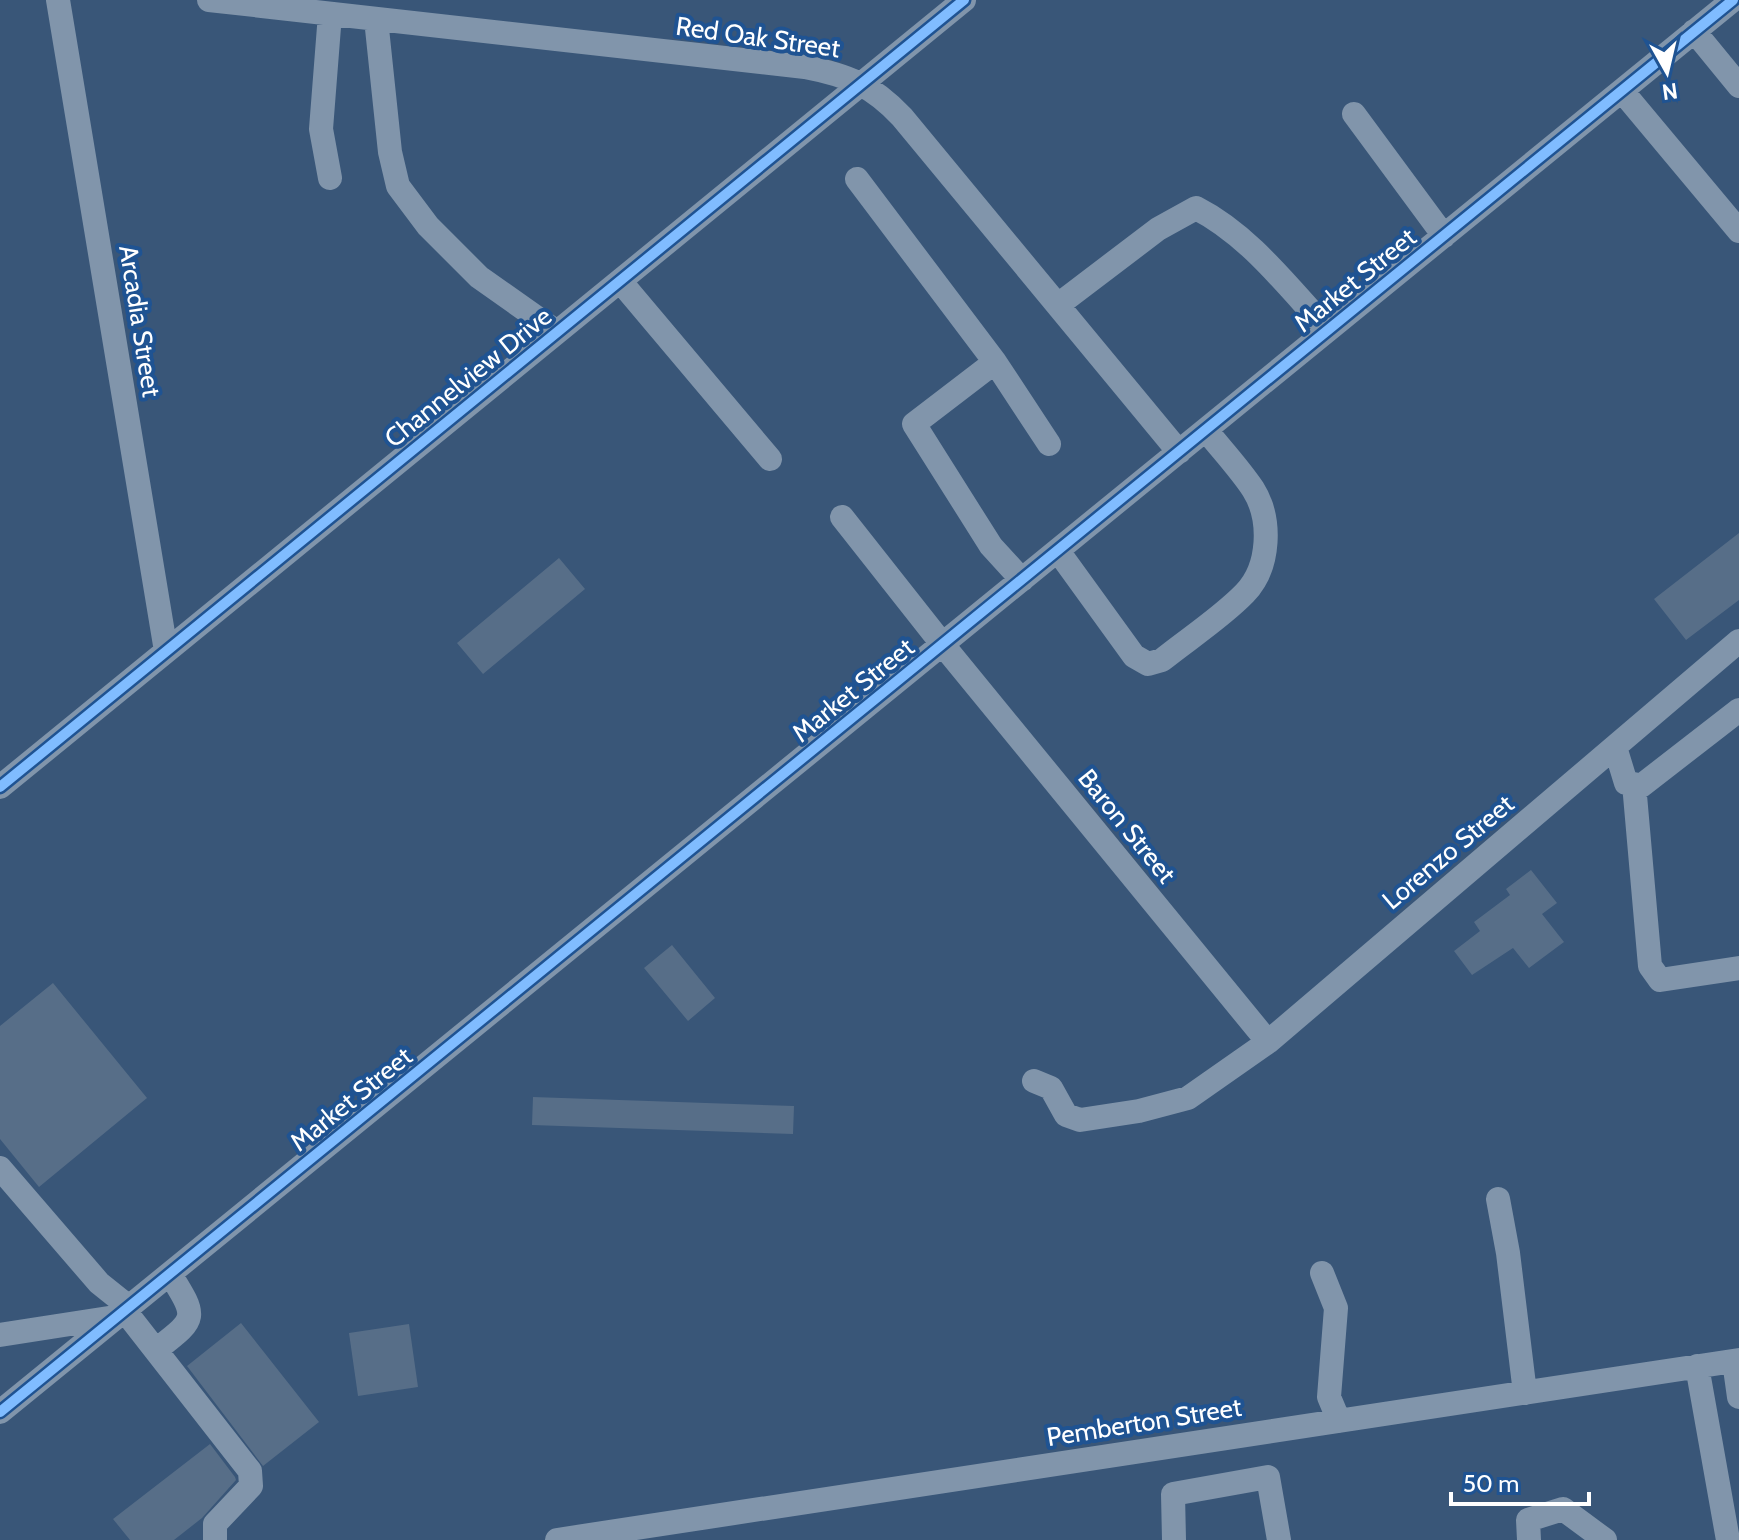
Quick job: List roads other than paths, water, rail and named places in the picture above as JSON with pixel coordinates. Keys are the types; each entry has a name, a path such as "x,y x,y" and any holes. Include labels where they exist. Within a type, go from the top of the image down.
{"street":[{"name":"Arcadia Street","path":"58,0 166,651"},
{"name":"Red Oak Street","path":"209,0 805,67 862,83 902,117 1179,452"},
{"name":"Channelview Drive","path":"0,787 964,0"},
{"name":"Market Street","path":"0,1412 1733,0"},
{"path":"330,14 321,129 330,178"},
{"path":"376,19 390,152 398,186 428,226 479,277 557,332"},
{"path":"1694,31 1739,86"},
{"path":"1622,91 1739,231"},
{"path":"1354,114 1444,236"},
{"path":"857,179 995,362 1049,444"},
{"path":"1058,305 1158,229 1196,208 1232,231 1328,330"},
{"path":"620,281 770,459"},
{"path":"995,362 914,424 991,546 1022,580"},
{"path":"1058,551 1134,656 1148,664 1162,660 1245,593 1260,571 1266,536 1263,513 1254,490 1206,430"},
{"name":"Baron Street","path":"842,517 1268,1042"},
{"name":"Lorenzo Street","path":"1034,1081 1051,1088 1066,1115 1080,1120 1139,1111 1188,1098 1268,1042 1739,641"},
{"path":"1615,747 1626,783 1641,786 1739,710"},
{"path":"1634,784 1650,966 1660,980 1739,968"},
{"path":"0,1168 124,1311 250,1471 251,1486 215,1524 215,1540"},
{"path":"1498,1199 1508,1253 1525,1393"},
{"path":"1322,1273 1336,1308 1329,1397 1339,1421"},
{"path":"156,1350 186,1326 190,1313 189,1305 170,1274"},
{"path":"0,1335 124,1311"},
{"path":"1736,1360 1739,1397"},
{"name":"Pemberton Street","path":"560,1540 1736,1360"},
{"path":"1697,1366 1728,1540"},
{"path":"1174,1540 1173,1494 1268,1477 1279,1540"},
{"path":"1529,1540 1528,1520 1563,1509 1605,1540"}]}
